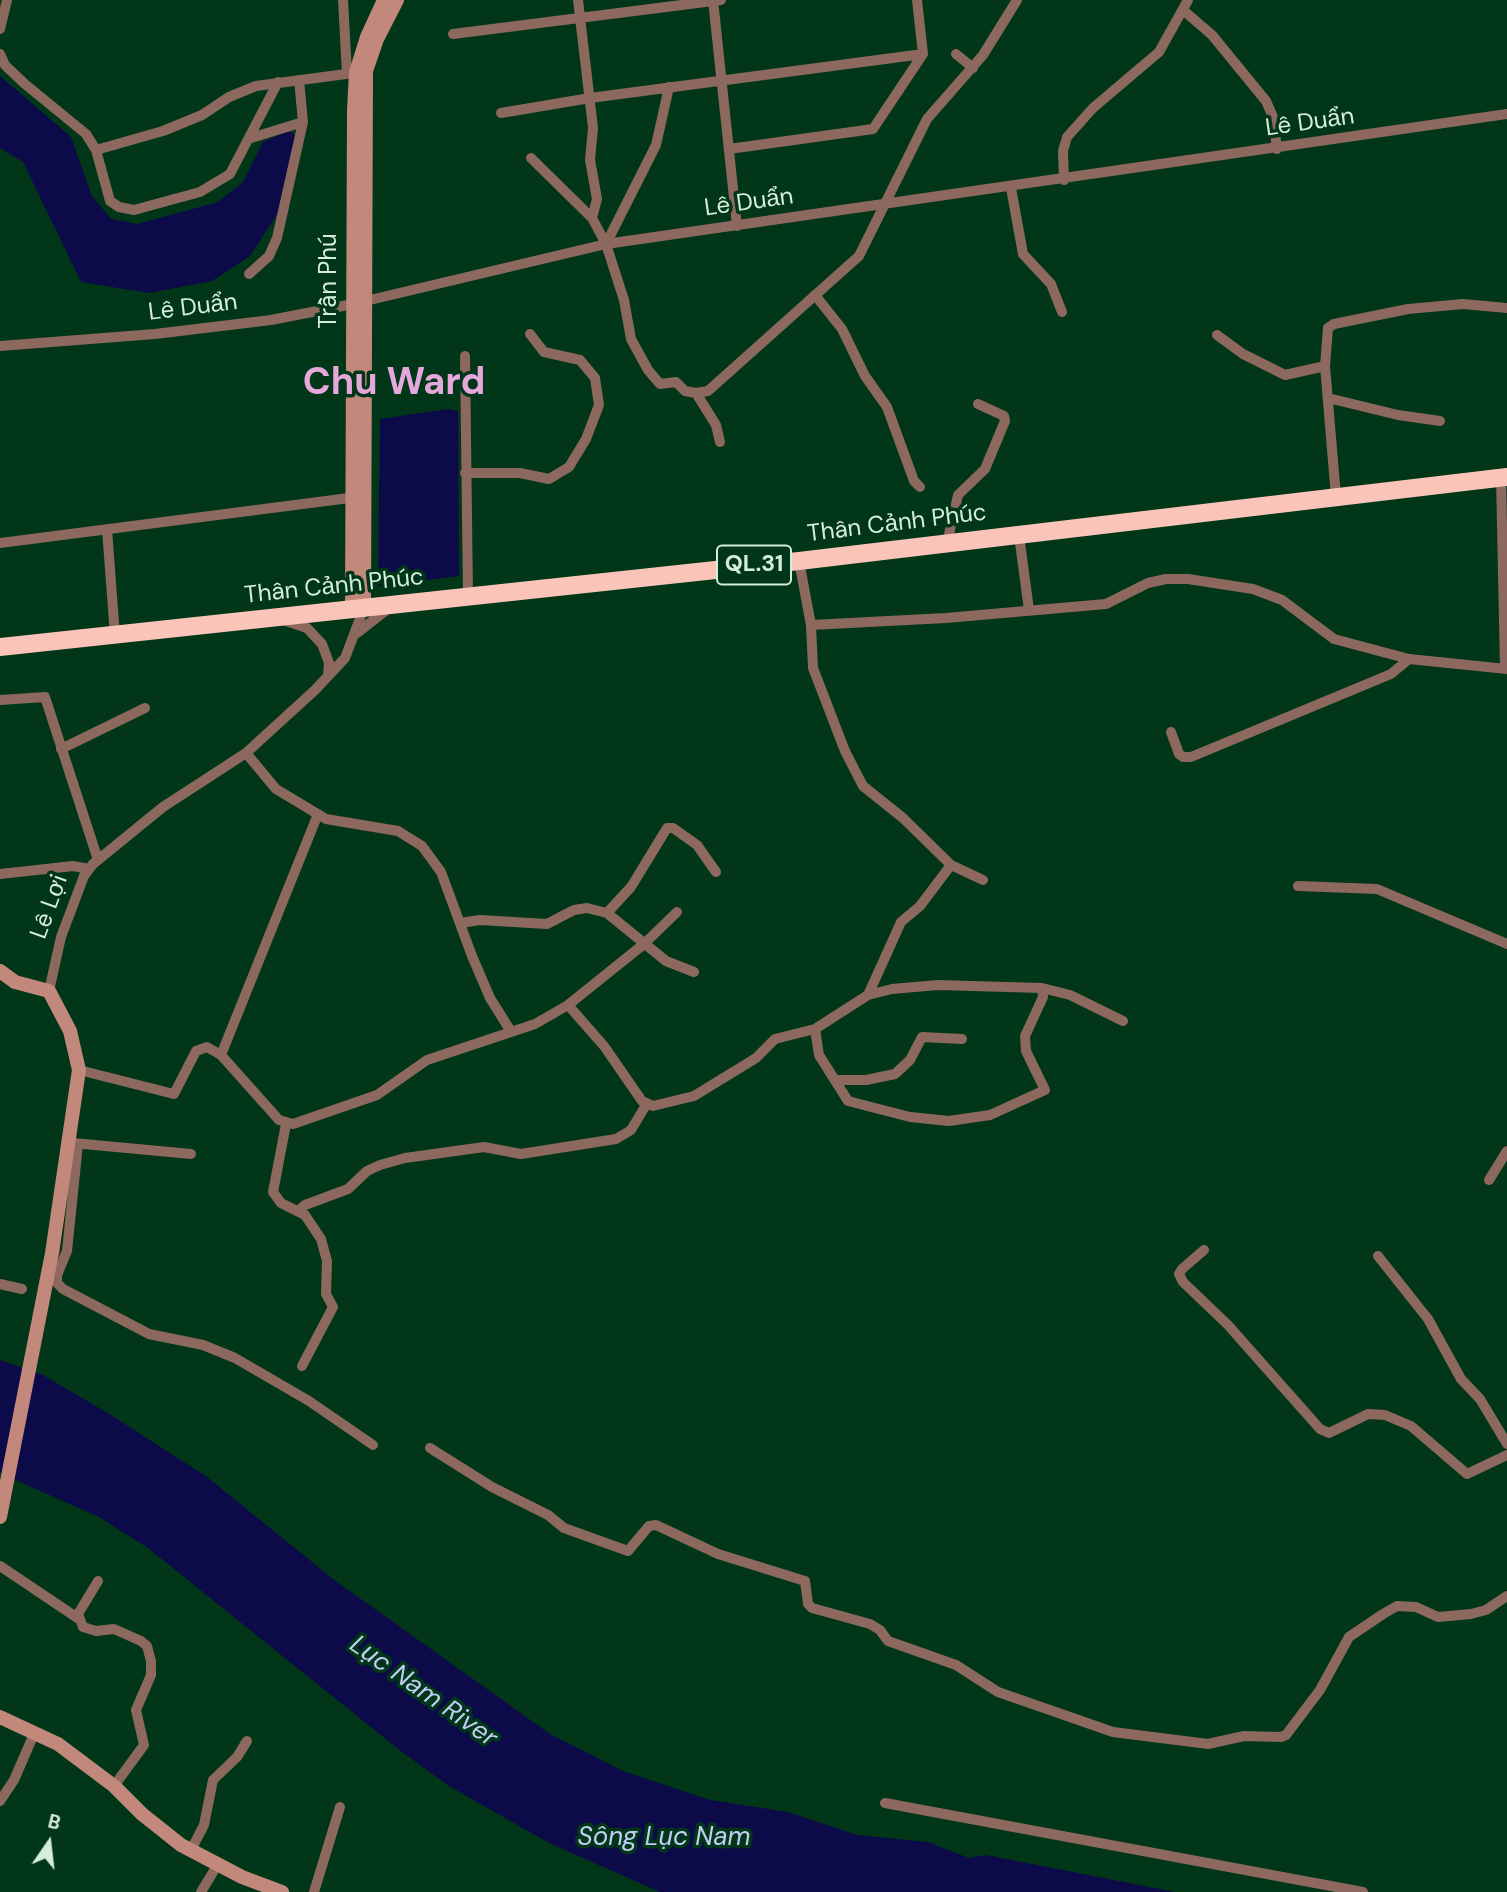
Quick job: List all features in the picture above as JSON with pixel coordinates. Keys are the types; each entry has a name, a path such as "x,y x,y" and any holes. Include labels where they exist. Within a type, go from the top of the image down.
{"highway":[{"name":"Thân Cảnh Phúc","path":"0,647 799,561 1504,477"}],"street":[{"path":"0,29 7,0"},
{"name":"Trần Phú","path":"343,0 346,28 357,72 358,609"},
{"name":"Trần Phú","path":"357,72 372,38 384,0"},
{"name":"Trần Phú","path":"372,38 397,0"},
{"path":"578,0 593,128 590,160 597,199 592,218"},
{"path":"453,34 716,0 721,80 737,226"},
{"path":"729,149 873,129 923,54 916,0"},
{"path":"531,158 592,218 606,244 624,300 631,339 648,370 660,384 676,382 685,391 708,391 859,256 873,233 882,206 927,119 972,68 1002,27 1017,0"},
{"path":"1064,180 1063,150 1067,137 1093,108 1159,52 1185,5 1266,101 1273,117 1277,149"},
{"path":"346,28 372,38"},
{"path":"0,54 5,65 25,84 86,134 96,150 110,201 118,207 134,210 187,196 213,185 229,174 251,138 278,82"},
{"path":"501,113 590,98 923,54"},
{"path":"956,54 972,68"},
{"path":"96,150 163,131 202,116 239,92 278,82 357,72"},
{"path":"249,274 265,261 275,245 303,122 299,80"},
{"path":"606,244 656,145 669,87"},
{"name":"Lê Duẩn","path":"0,346 155,334 271,320 359,303 606,244 1011,188 1507,114"},
{"path":"251,138 303,122"},
{"path":"1011,188 1023,254 1051,284 1062,312"},
{"path":"815,295 842,329 865,376 887,407 914,481 920,486"},
{"path":"1336,497 1325,366 1325,335 1334,324 1408,309 1463,304 1507,308"},
{"path":"466,472 520,473 549,479 569,467 577,458 599,405 595,378 587,366 574,357 544,352 530,334"},
{"path":"1217,335 1255,361 1285,375 1325,366"},
{"path":"465,356 468,596"},
{"path":"696,393 716,425 720,442"},
{"path":"1328,398 1398,415 1440,421"},
{"path":"947,543 958,495 985,469 1005,421 1004,416 978,404"},
{"path":"811,625 1105,604 1148,583 1166,579 1215,582 1253,589 1282,600 1334,639 1409,659 1506,669 1504,477"},
{"path":"0,543 359,496"},
{"path":"107,529 115,636"},
{"path":"1019,535 1029,610"},
{"path":"799,561 811,625 813,668 845,751 863,786 903,818 951,865 983,880"},
{"name":"Lê Lợi","path":"50,990 61,937 89,869 163,807 246,753 345,658 355,636 370,620 395,605"},
{"path":"355,636 358,609"},
{"path":"275,618 307,628 322,644 329,663 328,675"},
{"path":"1171,732 1179,754 1191,757 1391,674 1409,659"},
{"path":"0,700 45,697 98,860"},
{"path":"61,749 145,708"},
{"path":"246,753 276,789 327,819 398,831 422,846 441,872 490,998 510,1030"},
{"path":"221,1055 318,814"},
{"path":"607,913 631,887 667,828 673,828 697,845 716,872"},
{"path":"868,995 901,922 920,906 951,865"},
{"path":"0,874 73,866 89,869"},
{"path":"1298,886 1377,889 1507,944"},
{"path":"460,923 480,920 547,924 574,910 587,908 607,913 666,961 694,972"},
{"path":"286,1124 377,1095 428,1060 510,1030 536,1024 568,1005 644,944 677,912"},
{"path":"0,971 15,982 50,990 70,1031 79,1070 67,1251 57,1275 57,1283 63,1289 149,1334 203,1345 234,1359 309,1401 373,1445"},
{"path":"646,1105 672,1104 694,1096 756,1058 775,1039 815,1028 868,995 938,985 1042,988 1070,995 1123,1021"},
{"path":"815,1028 819,1055 848,1101 949,1122 989,1115 1045,1090 1026,1051 1025,1036 1043,997 1042,988"},
{"path":"568,1005 604,1046 646,1105"},
{"path":"836,1080 866,1080 895,1074 910,1060 922,1037 962,1039"},
{"path":"79,1070 174,1094 199,1049 206,1047 221,1055 286,1124"},
{"path":"298,1211 304,1205 348,1189 380,1165 405,1158 484,1147 521,1154 616,1139 631,1130 646,1105"},
{"path":"286,1124 273,1192 281,1203 305,1215 325,1248 326,1294 332,1307 302,1366"},
{"path":"73,1143 191,1154"},
{"path":"0,1517 73,1143"},
{"path":"1489,1180 1507,1151"},
{"path":"1204,1250 1179,1273 1183,1282 1228,1325 1320,1429 1329,1433 1368,1414 1385,1415 1411,1426 1468,1474 1507,1455"},
{"path":"1378,1256 1428,1319 1461,1379 1480,1399 1507,1444"},
{"path":"0,1284 23,1289"},
{"path":"430,1448 492,1487 548,1515 565,1528 628,1550 649,1526 656,1525 718,1553 805,1581 808,1604 812,1608 870,1624 880,1630 888,1641 956,1665 998,1692 1113,1732 1208,1744 1244,1736 1286,1735 1320,1690 1349,1637 1384,1614 1397,1606 1416,1607 1438,1617 1471,1614 1486,1610 1507,1596"},
{"path":"0,1566 79,1619 88,1630 114,1629 141,1641 150,1652 151,1675 136,1710 144,1745 132,1766 114,1786"},
{"path":"79,1619 78,1614 97,1581"},
{"path":"0,1717 58,1744 114,1786 142,1814 191,1850 282,1892"},
{"path":"0,1801 14,1780 34,1734"},
{"path":"191,1850 204,1825 213,1780 237,1757 247,1741"},
{"path":"885,1803 1363,1892"},
{"path":"314,1892 340,1807"},
{"path":"201,1892 218,1864"}],"water":[{"path":"0,76 71,137 92,196 111,219 138,224 218,202 243,182 263,142 289,131 296,136 278,213 250,256 212,281 149,293 81,282 23,162 0,148"},
{"path":"448,409 458,411 459,576 378,586 380,419"},
{"name":"Sông Lục Nam","path":"0,1360 43,1375 207,1477 333,1579 550,1734 623,1771 710,1800 788,1812 857,1835 928,1842 969,1858 986,1855 1175,1892 660,1892 549,1843 449,1786 402,1752 148,1548 99,1517 0,1473"}],"district":[{"name":"Chu Ward","path":"394,384"}],"water label":[{"name":"Lục Nam River","path":"423,1692"}]}
